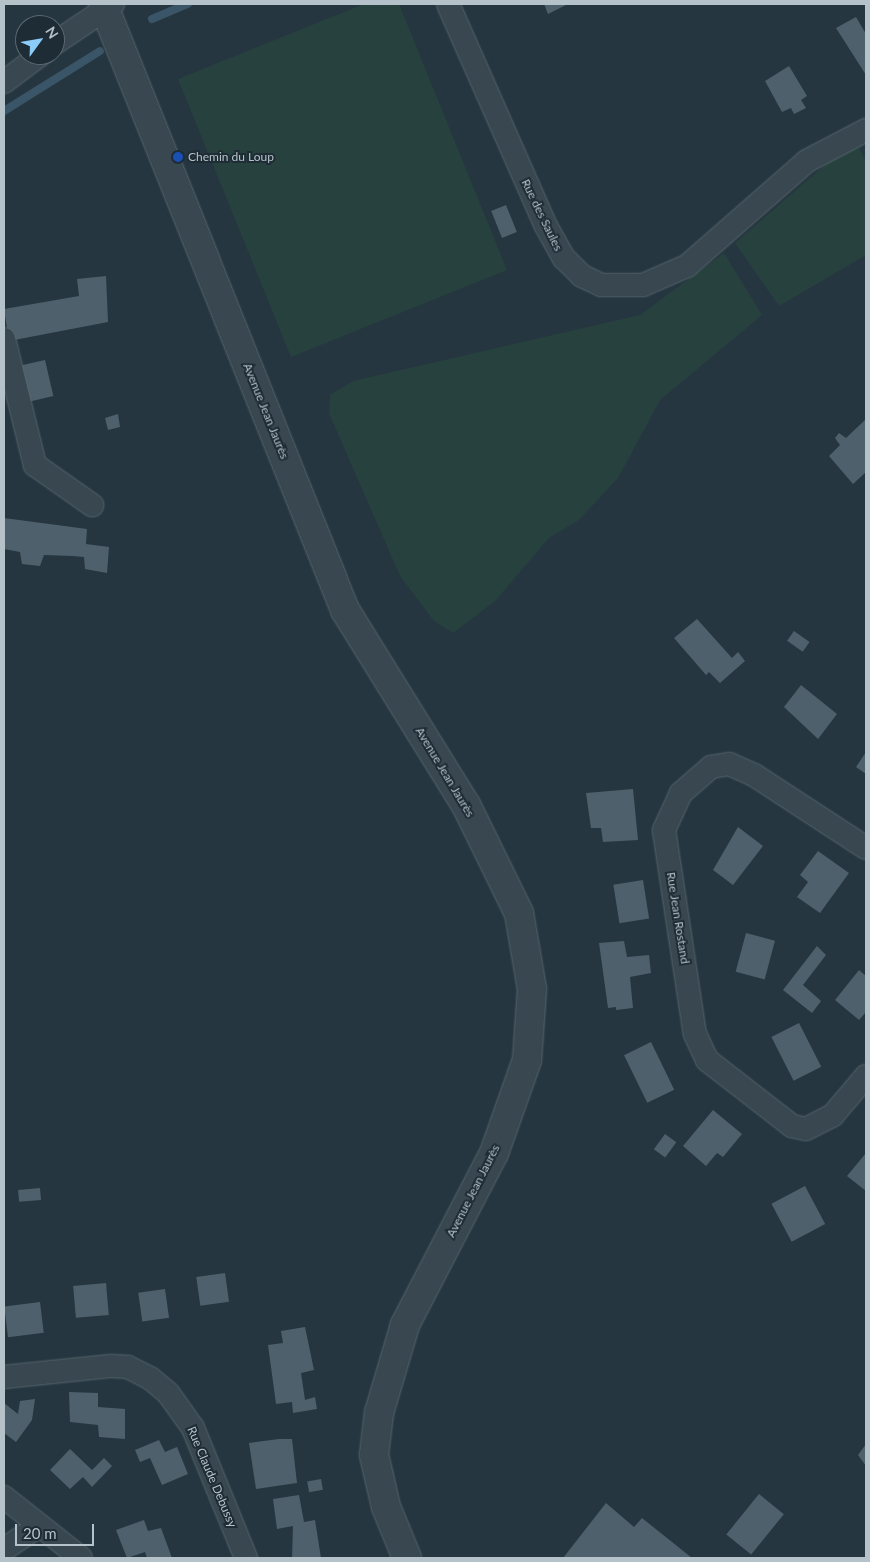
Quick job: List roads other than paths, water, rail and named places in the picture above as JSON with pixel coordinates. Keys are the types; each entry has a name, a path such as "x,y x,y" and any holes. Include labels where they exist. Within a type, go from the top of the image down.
{"street":[{"path":"65,36 107,4"},
{"name":"Avenue Jean Jaurès","path":"107,4 344,610 466,805 519,913 532,989 527,1060 494,1154 404,1325 379,1414 374,1455 386,1507 407,1558"},
{"name":"Rue des Saules","path":"448,4 546,226 564,258 582,276 601,284 643,285 687,266 807,160 866,131"},
{"path":"4,82 27,65"},
{"path":"4,339 35,465 92,505"},
{"name":"Rue Jean Rostand","path":"866,848 754,775 729,764 711,767 681,792 664,830 696,1034 707,1060 792,1126 806,1129 833,1115 866,1076"},
{"name":"Rue Claude Debussy","path":"4,1377 111,1366 128,1368 150,1378 168,1393 193,1428 246,1558"},
{"path":"4,1498 81,1558"},
{"path":"4,1549 39,1526"}],"waterway":[{"path":"152,19 188,4"},
{"path":"4,111 100,51"}],"place":[{"name":"Chemin du Loup","path":"178,157"}]}
